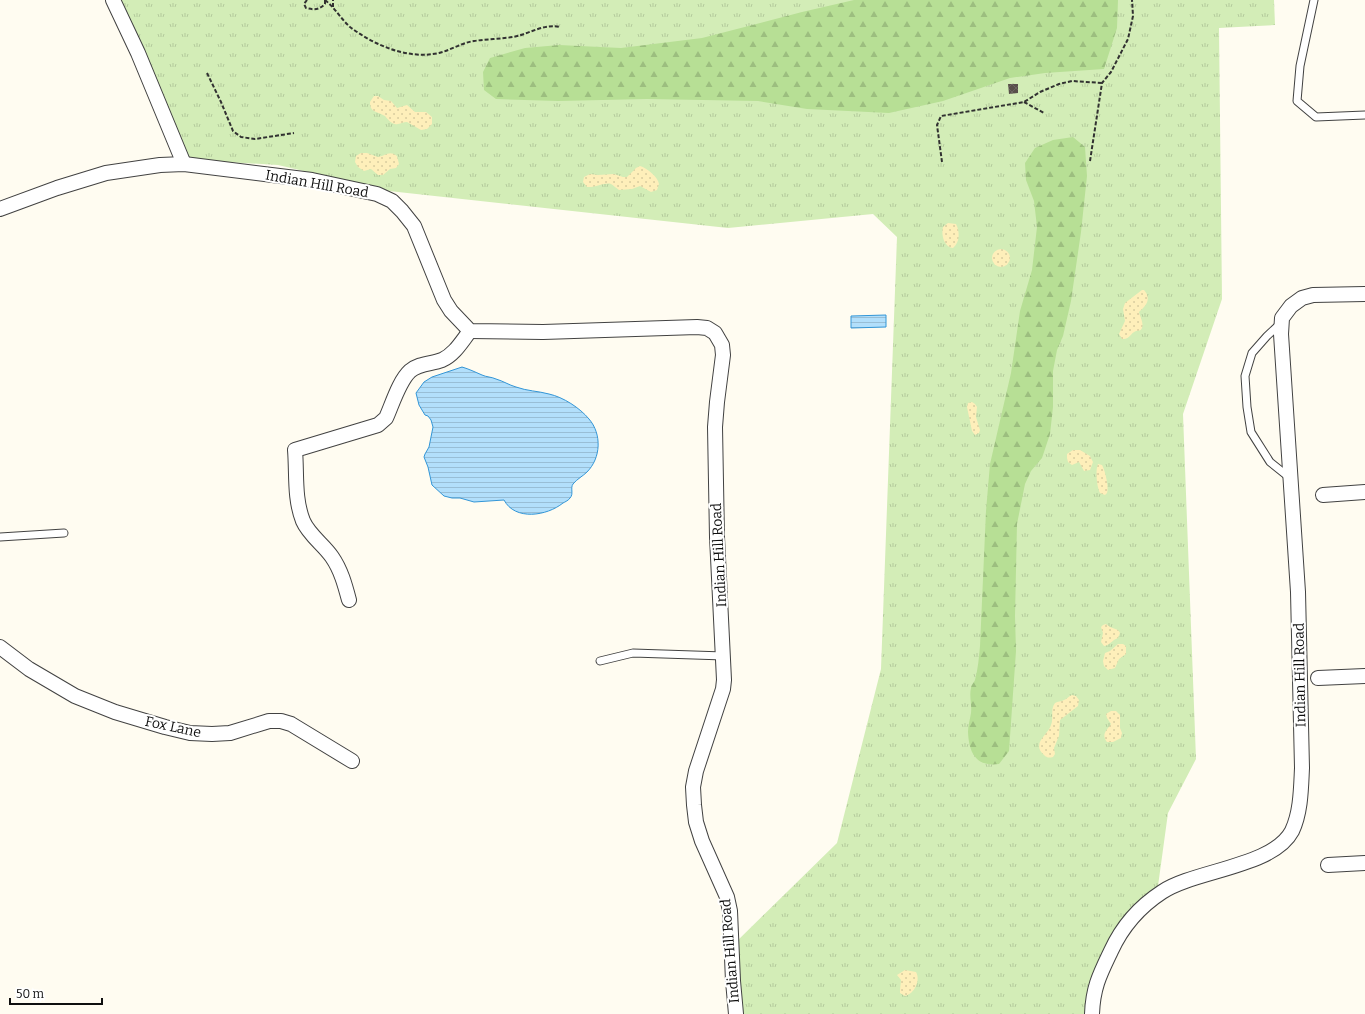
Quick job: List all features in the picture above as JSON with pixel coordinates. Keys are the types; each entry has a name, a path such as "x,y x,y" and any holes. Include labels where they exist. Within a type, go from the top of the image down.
{"street":[{"path":"113,0 138,53 184,164"},
{"name":"Indian Hill Road","path":"0,208 106,173 160,166 184,164 312,180 377,194 392,201 414,226 444,300 451,311 470,331 543,332 697,327 706,328 715,332 720,339 723,355 715,427 718,537 724,656 723,689 696,771 693,788 696,822 702,841 727,897 730,911 736,1014"},
{"name":"Indian Hill Road","path":"1092,1014 1092,997 1098,976 1118,935 1131,917 1162,891 1255,859 1271,851 1291,832 1297,816 1302,768 1298,592 1281,334 1282,318 1291,306 1302,298 1314,296 1365,294"},
{"path":"348,600 345,586 335,561 315,538 304,522 299,506 296,482 295,450 370,428 383,422 404,377 418,366 442,360 450,355 459,347 470,331"},
{"path":"1323,495 1365,492"},
{"name":"Fox Lane","path":"0,647 45,680 75,696 123,714 190,733 212,734 230,733 269,721 281,721 291,724 352,761"},
{"path":"1318,678 1365,676"},
{"path":"1328,865 1365,863"}],"lane":[{"path":"1314,0 1300,66 1297,101 1316,117 1365,115"},
{"path":"1282,322 1252,353 1245,376 1247,407 1251,432 1270,462 1290,478"},
{"path":"0,537 64,533"},
{"path":"600,661 633,653 724,656"}],"path":[{"path":"307,0 304,4 306,8 312,10 320,9 325,4 325,0 333,7 341,18 356,31 393,50 415,54 427,55 438,53 473,41 513,37 553,25 560,27"},
{"path":"333,0 333,7"},
{"path":"1090,161 1102,83 1111,72 1128,39 1133,16 1132,0"},
{"path":"207,73 233,131 241,137 255,139 294,133"},
{"path":"942,162 937,125 941,116 1024,102 1040,92 1059,84 1072,81 1102,83"},
{"path":"1024,102 1044,113"}],"green space":[{"path":"120,0 1274,0 1275,25 1219,28 1222,299 1183,414 1196,759 1168,813 1158,886 1123,918 1101,956 1086,1014 741,1014 734,944 837,843 881,669 897,237 873,214 728,228 389,191 278,165 192,160 188,158"},
{"path":"854,0 1118,0 1117,28 1104,69 1045,73 1010,78 943,101 889,113 807,109 758,101 647,99 558,101 496,99 484,90 483,72 490,58 525,48 559,45 621,48 702,38"},
{"path":"1073,137 1085,147 1087,176 1081,232 1071,301 1063,336 1057,350 1053,371 1053,407 1050,434 1042,458 1031,471 1025,484 1017,524 1015,616 1016,651 1009,751 999,764 991,764 979,761 972,752 970,746 968,730 971,710 970,691 971,686 975,681 980,646 986,511 990,464 1011,373 1020,311 1032,270 1037,227 1034,201 1026,180 1025,163 1035,148 1053,140"}],"sand":[{"path":"374,96 391,101 397,108 407,105 415,112 426,112 432,117 432,124 427,129 421,130 407,122 398,124 393,123 385,116 371,108 370,102"},
{"path":"361,153 367,153 378,157 392,153 397,156 399,164 396,168 390,169 383,175 378,175 371,169 364,171 358,167 355,162 356,156"},
{"path":"640,166 649,171 657,179 659,184 657,190 651,192 640,186 632,189 619,190 612,184 587,187 583,182 584,177 590,174 614,174 627,177"},
{"path":"948,223 956,224 958,230 959,237 953,248 945,243 942,234 943,227"},
{"path":"1001,249 1007,252 1010,258 1007,264 1001,267 995,264 992,258 995,252"},
{"path":"1144,290 1148,296 1148,299 1146,305 1139,312 1142,328 1127,338 1122,339 1119,334 1125,321 1123,309 1125,303"},
{"path":"972,402 977,407 976,417 980,430 979,433 975,435 972,431 967,407 968,403"},
{"path":"1073,450 1080,450 1090,456 1093,462 1090,470 1084,471 1079,462 1072,465 1068,462 1067,454"},
{"path":"1098,464 1102,465 1106,479 1107,493 1105,495 1100,493 1098,487"},
{"path":"1106,624 1118,630 1120,633 1118,638 1104,646 1101,642 1103,633 1101,627"},
{"path":"1118,644 1123,644 1126,646 1126,654 1119,659 1115,668 1108,670 1104,666 1103,661 1105,653 1110,651"},
{"path":"1072,695 1076,696 1079,700 1078,706 1060,720 1059,736 1054,748 1055,754 1053,757 1049,758 1040,751 1040,743 1051,725 1052,711 1055,703 1063,701"},
{"path":"1111,711 1116,711 1120,715 1120,728 1122,733 1121,738 1113,742 1107,742 1105,739 1105,734 1106,730 1111,724 1106,714"},
{"path":"905,970 916,972 918,979 914,990 905,996 900,993 901,980 897,975"}],"water":[{"path":"886,315 886,327 851,328 851,316"},
{"path":"462,367 513,386 554,395 576,407 589,419 598,439 597,453 592,466 573,484 572,495 569,499 549,511 523,514 509,507 504,500 474,502 460,498 452,498 444,496 432,485 424,457 429,447 433,427 431,420 425,415 419,405 416,393 424,382 432,377"}],"building":[{"path":"1008,84 1018,84 1018,93 1009,94"}]}
